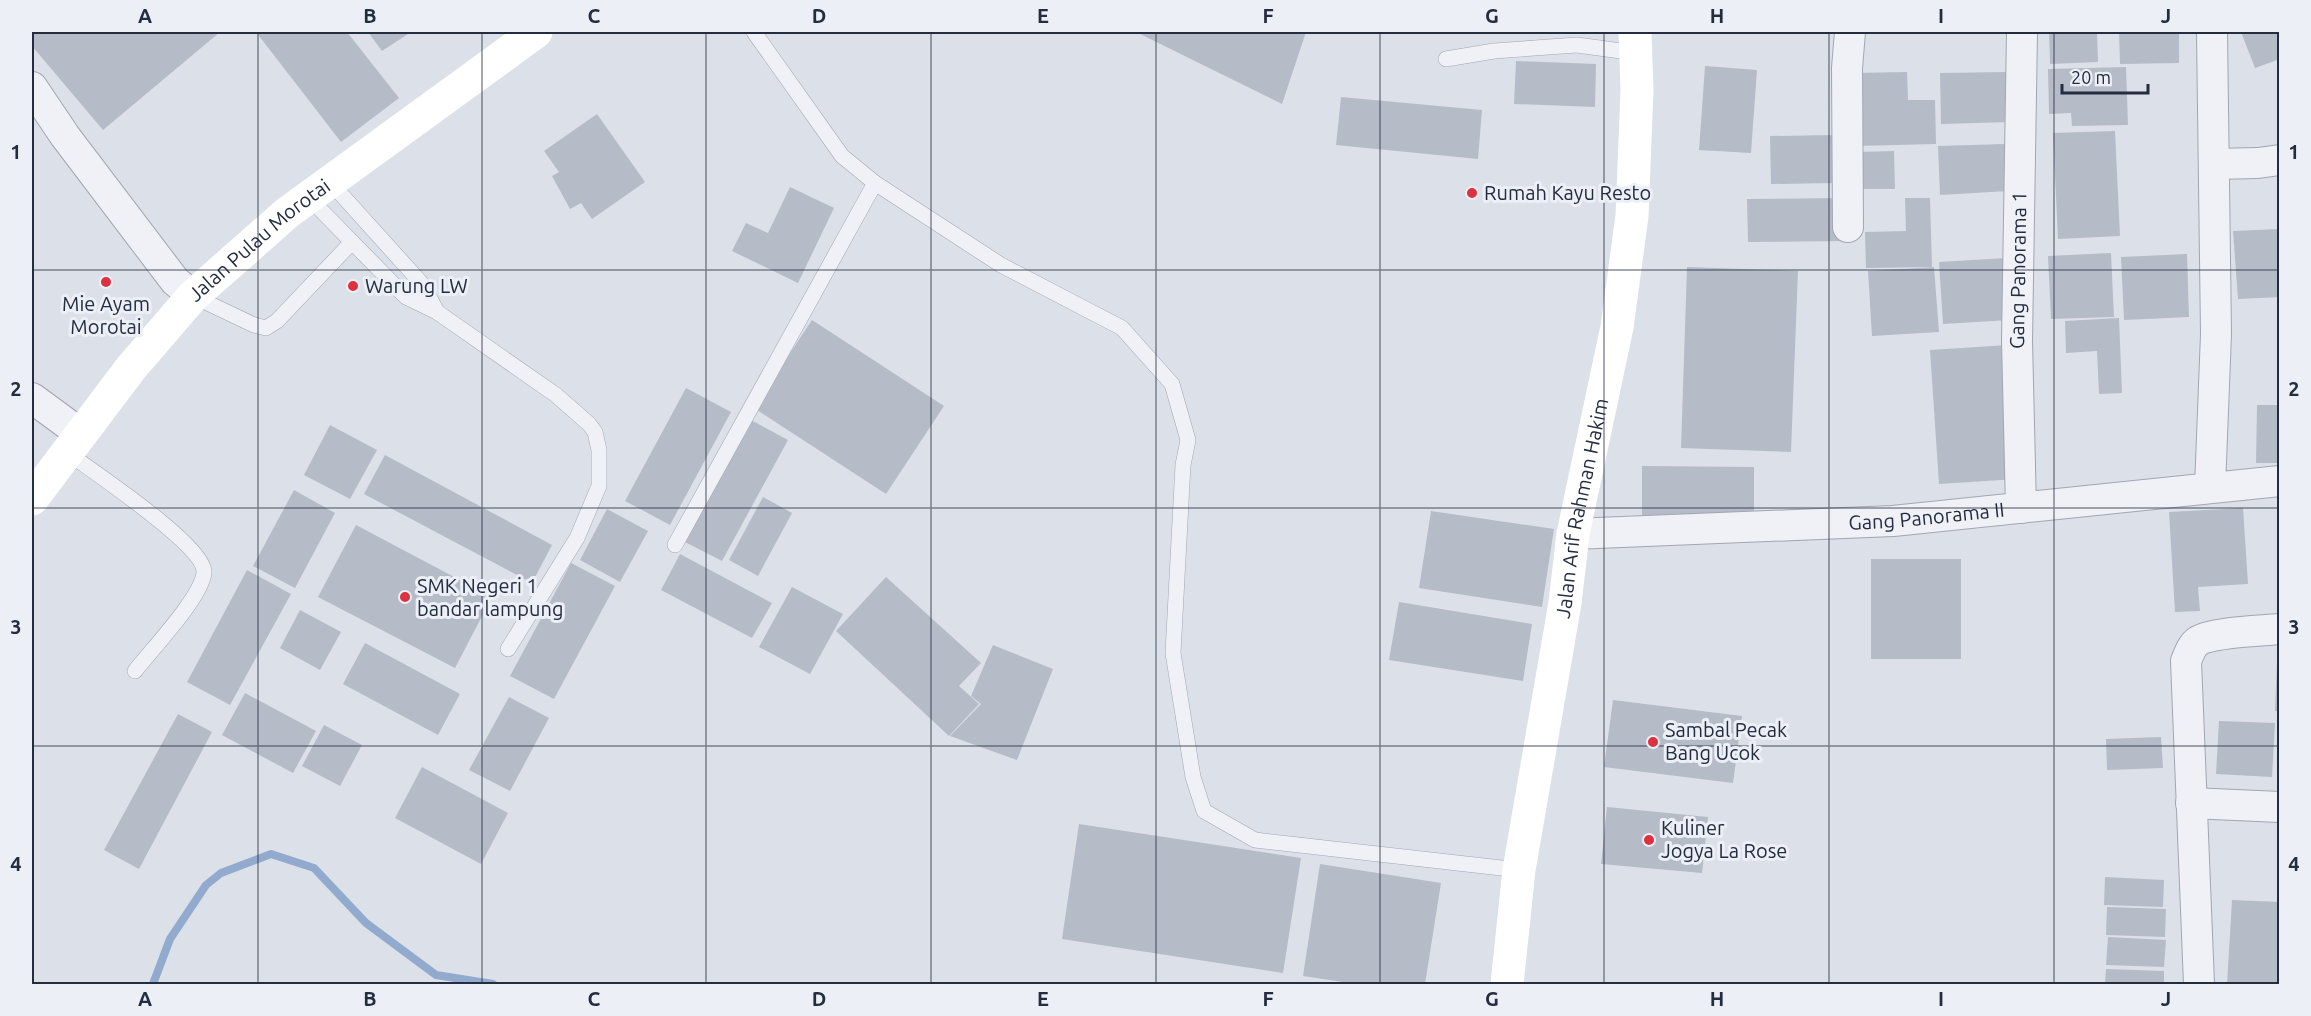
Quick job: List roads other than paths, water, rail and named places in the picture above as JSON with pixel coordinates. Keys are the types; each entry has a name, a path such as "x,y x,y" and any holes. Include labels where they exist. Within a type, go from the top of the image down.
{"street":[{"name":"Jalan Pulau Morotai","path":"32,499 131,368 193,296 287,213 536,32"},
{"path":"1848,227 1847,68 1850,32"},
{"name":"Gang Panorama 1","path":"2021,507 2017,341 2022,32"},
{"path":"2210,488 2216,334 2212,32"},
{"name":"Jalan Arif Rahman Hakim","path":"1507,984 1519,870 1565,603 1573,534 1617,327 1632,216 1637,90 1635,42"},
{"path":"32,87 65,136 174,281 193,296"},
{"path":"2214,164 2280,160"},
{"path":"32,398 74,443"},
{"name":"Gang Panorama II","path":"1573,534 1893,521 2280,481"},
{"path":"2199,984 2186,661 2192,648 2199,641 2213,636 2280,629"},
{"path":"2191,803 2280,807"}],"lane":[{"path":"753,32 842,156 876,183 1001,265 1122,328 1172,384 1188,440 1184,465 1173,653 1193,777 1204,811 1255,840 1519,870"},
{"path":"1446,59 1494,51 1635,42"},
{"path":"675,545 876,183"},
{"path":"320,190 352,242 406,297 437,312 556,395 590,424 598,441 599,486 581,528 508,649"},
{"path":"320,190 423,285 437,312"},
{"path":"193,296 254,326 266,328 277,321 352,242"},
{"path":"74,443 189,546 203,565 204,574 196,594 135,670"}],"waterway":[{"path":"153,984 170,939 206,885 221,873 271,854 314,868 366,923 436,975 493,984"}],"place":[{"name":"Rumah Kayu Resto","path":"1472,193"},
{"name":"Mie Ayam Morotai","path":"106,282"},
{"name":"Warung LW","path":"353,286"},
{"name":"SMK Negeri 1 bandar lampung","path":"405,597"},
{"name":"Sambal Pecak Bang Ucok","path":"1653,742"},
{"name":"Kuliner Jogya La Rose","path":"1649,840"}]}
